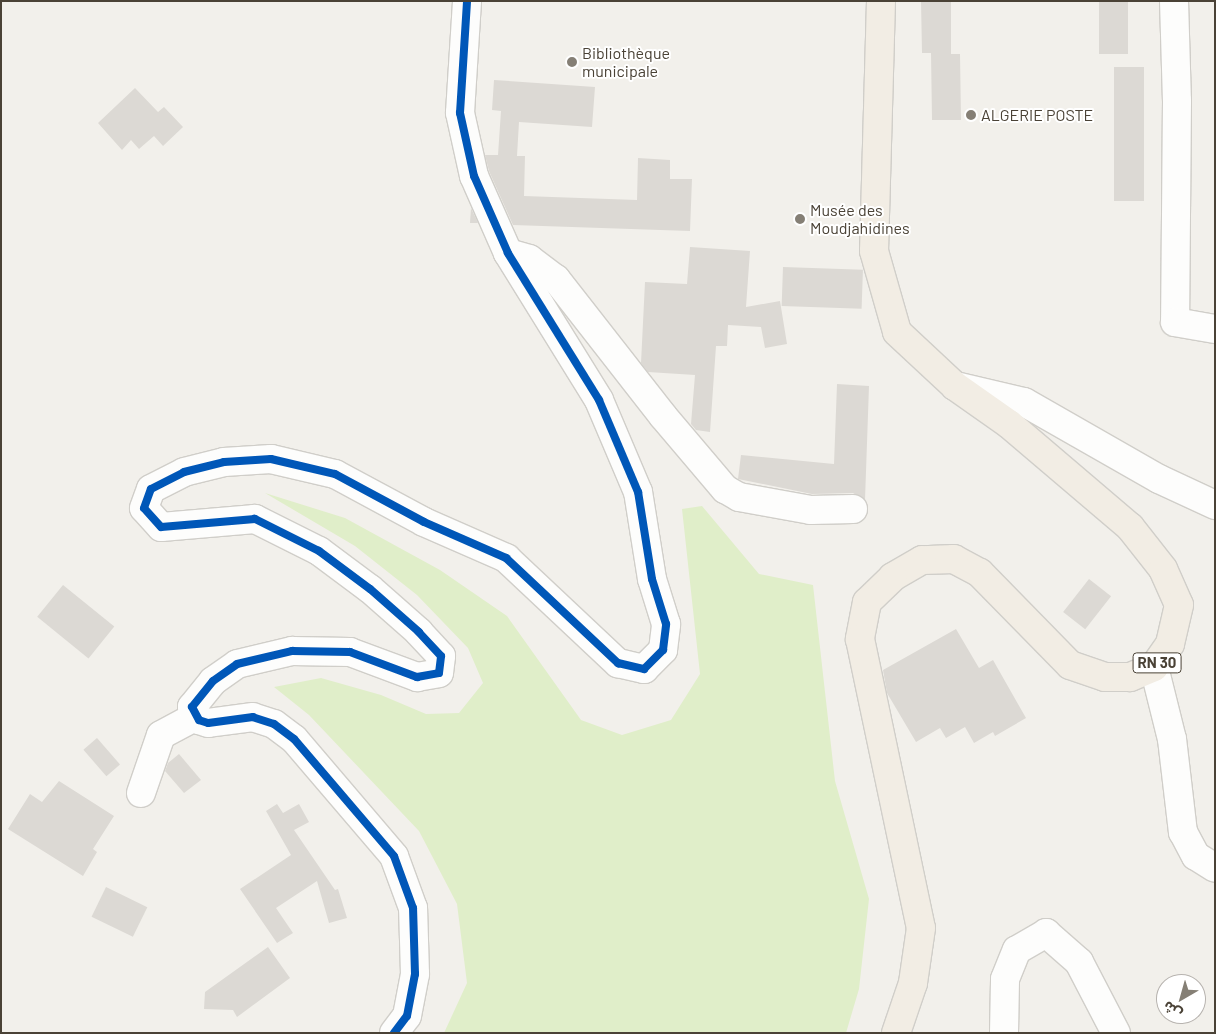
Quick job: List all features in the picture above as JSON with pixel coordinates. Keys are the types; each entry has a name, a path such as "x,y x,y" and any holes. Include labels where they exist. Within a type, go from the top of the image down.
{"main road":[{"name":"RN 30","path":"881,1 874,251 897,332 955,386 1009,424 1130,527 1163,569 1179,605 1170,644 1154,667 1130,677 1105,677 1070,665 1011,609 980,574 954,559 922,560 893,577 867,602 860,640 921,928 913,983 896,1033"}],"street":[{"path":"394,1033 407,1016 414,974 413,908 394,856 294,739 274,724 253,718 208,723 196,716 192,706 213,681 237,664 292,651 350,652 417,677 439,673 441,656 419,632 356,578 319,551 255,519 161,527 144,508 151,489 184,472 224,462 271,459 335,474 424,522 506,558 618,663 644,669 663,650 666,624 652,579 638,492 599,400 508,253 474,176 460,113 466,1"},
{"path":"1174,1 1177,101 1175,322 1215,329"},
{"path":"508,253 529,259 556,279 662,416 724,489 739,497 811,510 853,509"},
{"path":"955,386 1024,402 1159,479 1215,505"},
{"path":"1154,667 1172,739 1183,832 1196,856 1215,868"},
{"path":"141,793 161,735 196,716"},
{"path":"1004,1033 1005,979 1017,950 1046,933 1079,962 1116,1033"}],"green space":[{"path":"265,493 345,518 440,570 507,616 581,720 622,735 671,720 700,674 682,509 702,506 759,574 813,585 835,781 869,899 859,989 846,1033 444,1033 467,983 457,904 419,831 309,715 274,687 321,678 381,695 426,714 459,713 483,683 468,648 417,595 355,546"}],"building":[{"path":"921,1 951,1 951,54 960,54 961,120 932,120 931,53 922,53"},
{"path":"1099,1 1128,1 1128,54 1099,54"},
{"path":"1114,67 1144,67 1144,201 1114,201"},
{"path":"494,80 595,87 592,127 519,122 517,156 525,156 524,196 637,200 638,158 670,160 670,179 692,179 690,231 513,225 489,171 485,155 498,155 501,111 492,110"},
{"path":"135,88 158,112 164,107 183,127 163,146 154,136 139,149 131,140 122,150 98,123"},
{"path":"471,208 478,223 470,223"},
{"path":"690,247 750,251 746,307 780,301 787,344 765,348 761,327 728,325 727,346 716,346 710,432 696,430 691,424 695,375 648,372 641,363 645,282 687,284"},
{"path":"783,267 863,270 862,309 782,306"},
{"path":"837,384 869,386 865,500 853,493 812,494 738,479 741,455 834,464"},
{"path":"1089,579 1111,596 1085,629 1063,612"},
{"path":"63,585 114,627 88,658 37,617"},
{"path":"956,629 979,668 993,660 1026,718 995,736 993,732 974,743 965,727 946,738 940,728 916,742 887,693 883,670"},
{"path":"97,738 120,764 106,776 83,750"},
{"path":"179,754 201,780 184,793 165,771 168,763"},
{"path":"59,781 114,816 93,849 97,852 83,876 8,829 30,794 42,802"},
{"path":"277,804 283,813 299,804 309,822 294,830 335,890 338,889 347,918 329,923 317,881 276,908 293,933 277,943 240,889 291,855 266,811"},
{"path":"106,887 147,907 133,937 92,917"},
{"path":"268,947 290,978 237,1017 233,1010 204,1009 205,992"}],"cycle path":[{"path":"394,1033 407,1016 415,974 413,908 394,856 294,739 274,724 253,717 208,723 199,720 192,707 213,681 237,664 292,651 350,652 417,677 439,673 441,656 419,632 370,589 319,551 255,519 161,527 144,508 151,489 184,472 224,462 271,459 335,474 424,522 506,558 618,663 644,669 663,650 666,624 652,579 638,492 599,400 508,253 474,176 460,113 467,1"}],"place":[{"name":"Bibliothèque municipale","path":"572,62"},
{"name":"ALGERIE POSTE","path":"971,115"},
{"name":"Musée des Moudjahidines","path":"800,219"}]}
